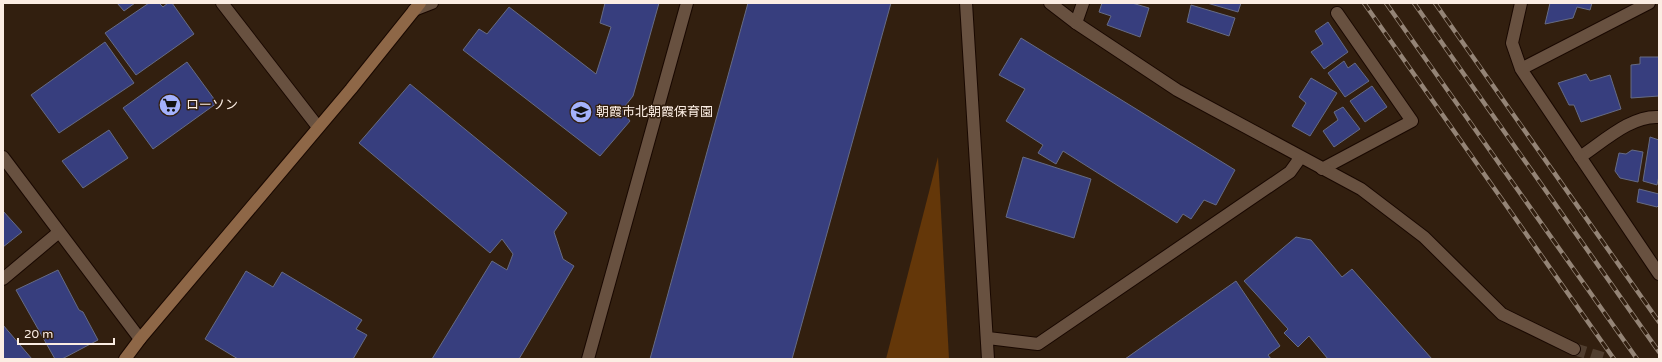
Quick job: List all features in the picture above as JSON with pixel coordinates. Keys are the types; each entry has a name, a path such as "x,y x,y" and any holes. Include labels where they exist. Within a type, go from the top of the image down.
{"street":[{"path":"222,3 318,127"},
{"path":"125,359 418,5 432,3"},
{"path":"588,359 687,3"},
{"path":"966,3 988,338 988,359"},
{"path":"1050,3 1076,23 1177,90 1300,158 1361,189 1424,237 1502,314 1574,349"},
{"path":"1076,23 1083,3"},
{"path":"1521,3 1512,43 1520,69 1659,274"},
{"path":"1520,69 1649,3"},
{"path":"1322,169 1412,121 1337,13"},
{"path":"1580,158 1628,126 1649,116 1659,117"},
{"path":"3,157 140,339"},
{"path":"988,338 1038,344 1290,172 1300,158"},
{"path":"3,279 59,232"}],"shaded area":[{"path":"938,157 949,359 886,359"}],"building":[{"path":"117,3 135,3 124,11"},
{"path":"149,3 159,3 163,7 168,3 172,3 194,34 136,75 105,33"},
{"name":"朝霞市北朝霞保育園","path":"605,3 659,3 633,96 622,110 630,121 600,156 463,50 479,29 487,34 509,7 596,74 611,27 600,23"},
{"path":"748,3 891,3 792,359 650,359"},
{"path":"1102,3 1132,3 1149,8 1140,37 1107,25 1111,16 1099,12"},
{"path":"1207,3 1241,3 1238,12"},
{"path":"1550,3 1592,3 1590,10 1577,7 1573,18 1545,24"},
{"path":"1191,5 1235,18 1229,36 1187,22"},
{"path":"1328,22 1348,52 1324,69 1311,52 1323,44 1315,31"},
{"path":"1021,38 1235,170 1216,205 1204,200 1191,219 1183,214 1177,223 1063,151 1056,164 1038,153 1043,145 1006,121 1025,89 999,75"},
{"path":"105,42 134,83 59,133 31,95"},
{"path":"1640,57 1659,57 1659,96 1631,98 1631,65 1640,64"},
{"path":"1344,61 1348,68 1355,63 1369,81 1345,97 1328,73"},
{"name":"ローソン","path":"187,62 217,103 153,149 123,108"},
{"path":"1586,74 1590,81 1610,75 1621,109 1581,122 1574,105 1569,105 1558,83"},
{"path":"1311,78 1337,93 1310,136 1292,126 1306,103 1299,97"},
{"path":"410,84 567,213 554,232 563,259 574,266 519,359 432,359 492,261 507,270 513,254 502,239 490,253 359,143"},
{"path":"1372,86 1387,107 1365,122 1350,101"},
{"path":"1343,107 1360,129 1334,147 1323,131 1338,120 1334,112"},
{"path":"109,130 128,158 83,188 62,161"},
{"path":"1650,137 1659,140 1659,176 1657,185 1643,181"},
{"path":"1632,150 1643,152 1638,182 1620,178 1615,171 1619,153 1626,154"},
{"path":"1023,157 1091,179 1074,238 1006,217"},
{"path":"1639,189 1659,194 1659,205 1657,207 1637,202"},
{"path":"3,211 22,232 3,247"},
{"path":"1296,237 1311,240 1342,277 1352,269 1432,359 1328,359 1309,336 1298,347 1284,333 1288,329 1244,281"},
{"path":"58,270 79,310 83,312 98,340 62,359 55,359 16,290"},
{"path":"246,271 273,287 282,272 362,320 356,329 367,335 353,359 238,359 205,339"},
{"path":"1236,281 1280,346 1268,355 1271,359 1125,359"},
{"path":"3,325 32,359 3,359"}],"tunnel":[{"path":"1574,349 1606,359"}],"railway":[{"path":"1364,3 1614,359"},
{"path":"1386,3 1637,359"},
{"path":"1414,3 1659,352"},
{"path":"1435,3 1659,322"}],"place":[{"name":"ローソン","path":"170,105"},
{"name":"朝霞市北朝霞保育園","path":"581,112"}]}
